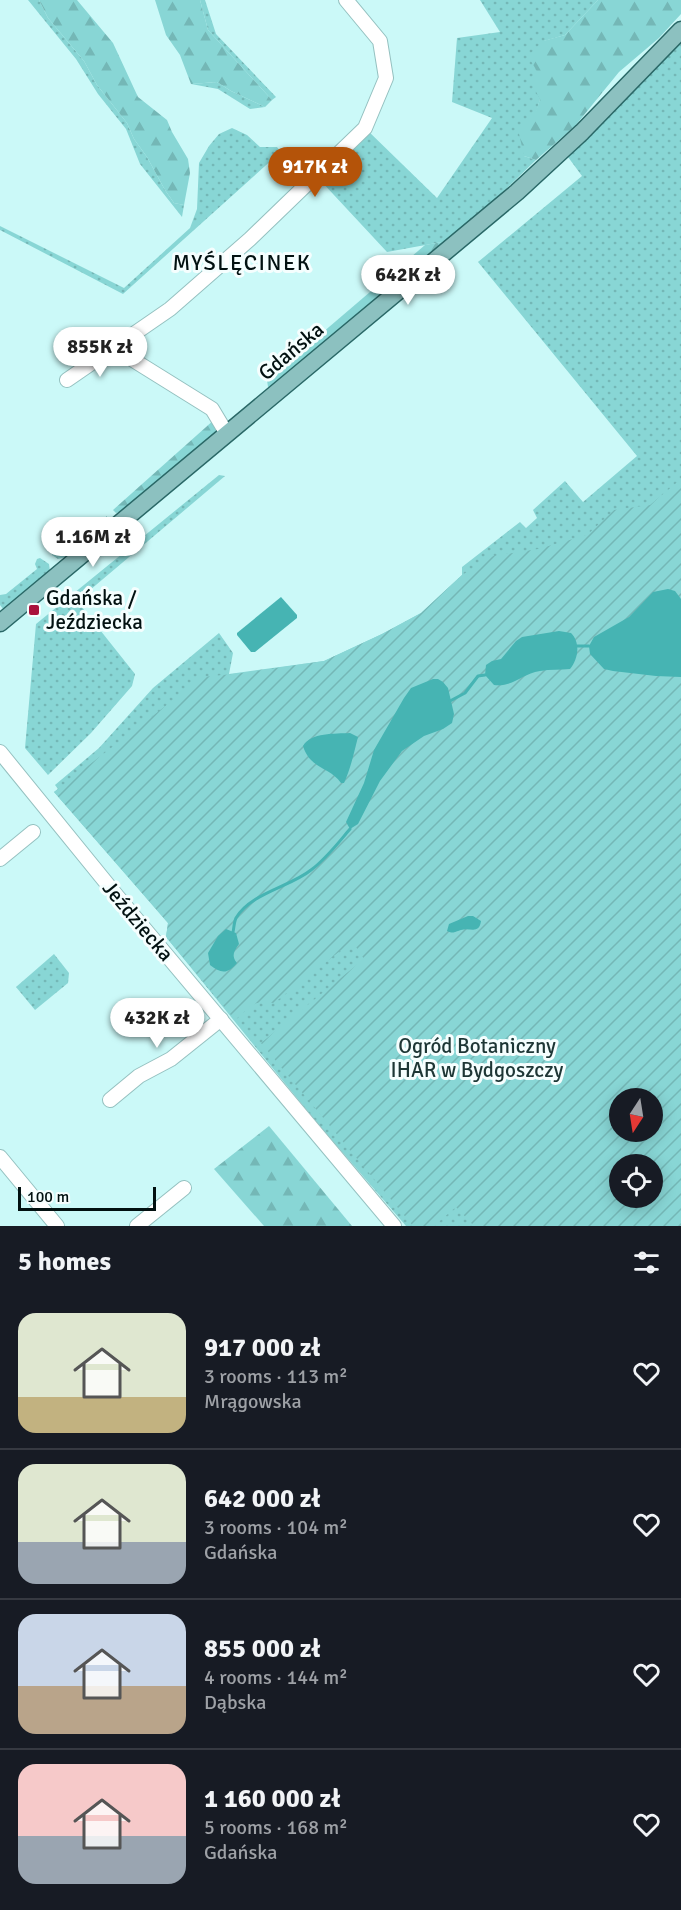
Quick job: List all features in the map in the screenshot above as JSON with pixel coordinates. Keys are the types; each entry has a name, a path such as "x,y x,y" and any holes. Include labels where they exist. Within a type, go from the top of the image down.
{"main road":[{"name":"Gdańska","path":"0,623 517,192 582,132 681,30"}],"street":[{"path":"67,380 170,309 250,240 365,128 386,78 380,41 346,0"},
{"path":"114,348 212,409 227,434"},
{"name":"Jeździecka","path":"0,752 79,850 394,1226"},
{"path":"0,859 33,832"},
{"path":"110,1100 139,1076 171,1059 221,1019"},
{"path":"0,1157 57,1226"},
{"path":"137,1226 184,1188"}],"green space":[{"path":"28,0 39,0 48,18 84,61 97,85 127,123 134,139 174,203 184,205 182,217 140,164 126,129 98,94 76,59"},
{"path":"39,0 77,0 113,43 138,97 167,120 188,159 190,173 184,205 174,203 134,139 127,123 97,85 84,61 48,18"},
{"path":"155,0 200,0 208,30 272,100 265,107 217,82 191,84 180,55 166,35"},
{"path":"200,0 205,0 216,34 276,97 272,100 208,30"},
{"path":"480,0 598,0 565,35 544,41 538,73 540,99 524,156 536,160 453,240 387,252 320,180 308,192 275,157 123,294 0,230 0,226 124,288 190,228 197,209 199,163 219,134 232,128 247,135 260,147 277,147 301,179 365,128 437,198 492,118 452,102 457,38 500,32"},
{"path":"598,0 681,0 681,14 659,38 619,72 575,126 536,160 524,156 518,129 535,114 540,99 531,83 538,73 528,56 543,41 565,35"},
{"name":"Ogród Botaniczny IHAR w Bydgoszczy","path":"681,41 681,1226 406,1226 318,1124 166,937 168,923 54,792 58,789 55,785 99,748 153,688 219,633 233,653 229,674 324,661 421,613 462,575 462,567 520,522 526,528 537,518 533,510 565,481 583,502 637,456 478,262 582,176 568,157"},
{"path":"217,82 265,107 250,109 218,89 191,84"},
{"path":"453,240 273,386 268,387 267,380 425,245"},
{"path":"215,419 216,431 211,438 125,510 116,513 113,510"},
{"path":"219,475 225,476 77,601 135,674 132,686 91,733 48,775 25,748 36,624"},
{"name":"Ogród Botaniczny IHAR w Bydgoszczy","path":"681,479 681,1226 474,1226 456,1207 434,1226 413,1226 261,1043 364,959 356,947 340,951 274,1003 256,1003 235,1020 166,937 168,923 54,792 203,677 324,661 421,613 462,575 493,556 538,549 587,535 614,510 650,505"},
{"path":"107,516 107,524 71,556 58,559 52,555 52,549 89,519 96,525"},
{"path":"40,558 49,564 50,572 3,609 0,605 0,595 6,594 37,569 35,564"},
{"path":"54,954 69,973 68,983 35,1010 16,987"},
{"path":"269,1126 352,1226 264,1226 214,1169"}],"shaded area":[{"path":"668,589 675,591 681,599 681,677 604,669 590,654 589,646 594,637 629,617 653,592"},
{"path":"281,597 297,615 297,618 255,652 251,652 237,633"},
{"path":"559,631 571,633 576,641 575,661 570,669 540,671 501,685 494,685 485,675 486,665 501,659 522,637"},
{"path":"433,679 443,682 448,688 454,714 452,723 424,736 402,751 380,781 358,824 350,829 346,822 364,783 374,750 411,688"},
{"path":"350,733 358,737 349,772 344,783 341,783 315,764 306,754 303,746 317,736"},
{"path":"468,916 481,921 478,928 453,933 447,931 449,924"},
{"path":"226,929 236,933 239,944 234,954 237,963 224,972 210,965 208,953 218,936"}],"waterway":[{"path":"577,646 589,646"},
{"path":"450,701 465,693 478,676 485,675"},
{"path":"233,932 236,918 243,909 261,896 311,870 327,856 350,829"}],"place":[{"name":"Gdańska / Jeździecka","path":"34,610"}],"district":[{"name":"MYŚLĘCINEK","path":"242,262"}]}
